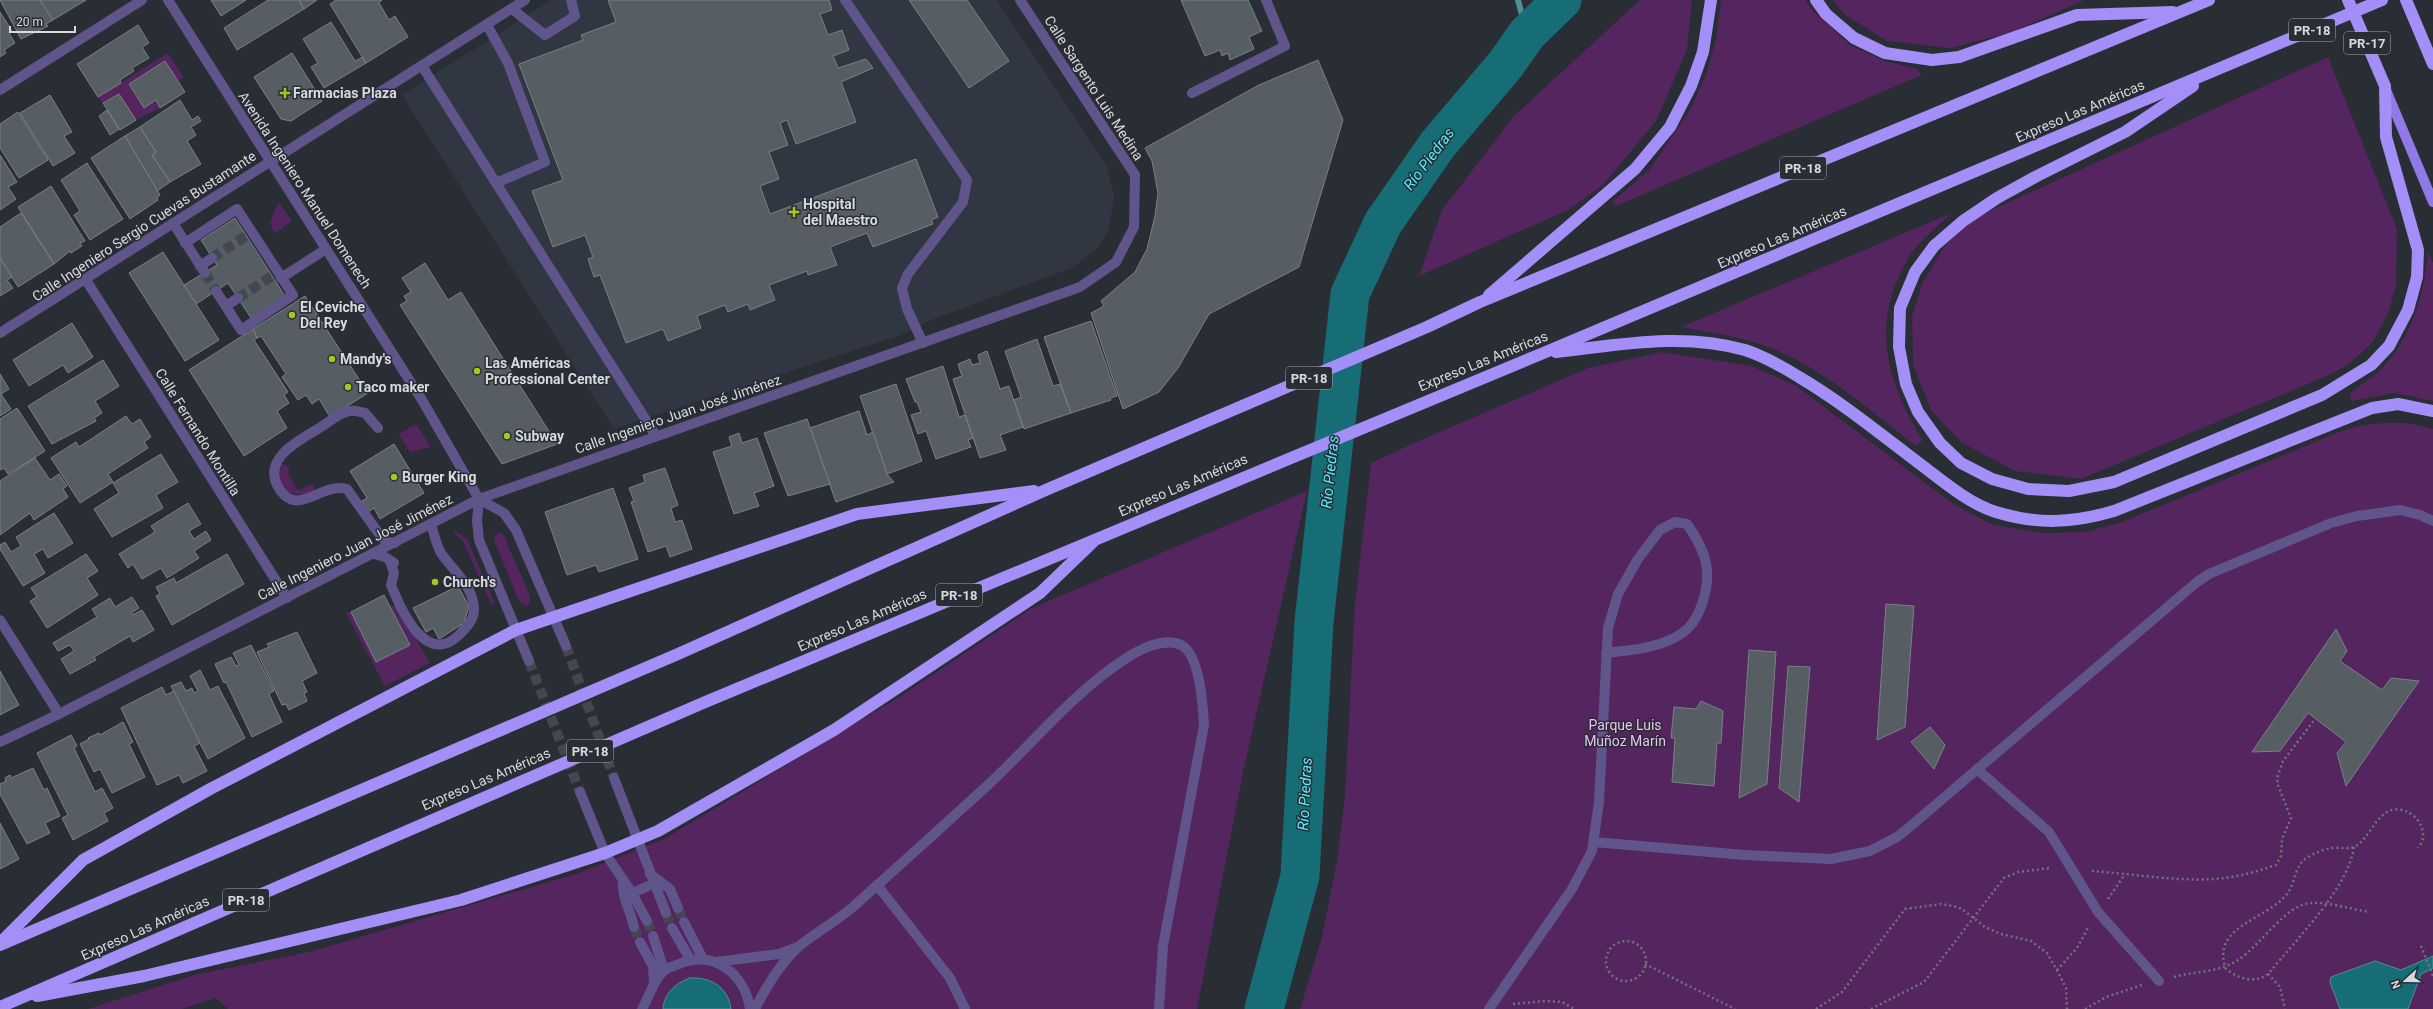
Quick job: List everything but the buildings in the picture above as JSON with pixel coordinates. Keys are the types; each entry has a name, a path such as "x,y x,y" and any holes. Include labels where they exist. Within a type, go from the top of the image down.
{"highway":[{"path":"1480,302 1608,194 1635,169 1670,127 1691,86 1703,52 1711,0"},
{"path":"1816,0 1826,14 1854,38 1885,52 1932,60 1959,57 2076,15 2180,12"},
{"name":"PR-18","path":"0,944 678,654 1048,489 1427,327 1480,302 2209,0"},
{"name":"PR-17","path":"2348,0 2385,86"},
{"path":"2406,0 2433,64"},
{"name":"Expreso Las Américas","path":"0,1007 703,702 1453,389 1541,354 2214,72 2379,1"},
{"path":"2214,72 2125,132 2037,176 1997,198 1963,221 1934,246 1915,272 1900,308 1899,347 1906,384 1918,412 1940,443 1961,463 1992,479 2028,489 2070,491 2093,488 2114,482 2322,395 2371,365 2389,346 2408,310 2417,277 2418,250 2386,136 2385,86"},
{"path":"1541,354 1661,340 1704,342 1746,351 1786,369 1820,390 1948,485 1972,500 1995,512 2031,519 2062,522 2084,520 2114,511 2372,408 2398,404 2433,410"},
{"path":"0,944 83,860 212,788 516,630 857,514 1048,489"},
{"path":"14,1001 144,976 462,900 605,853 637,840 658,831 834,730 1040,593 1098,537"}],"main road":[{"name":"PR-17","path":"2385,86 2433,202"}],"street":[{"path":"0,90 142,0"},
{"name":"Avenida Ingeniero Manuel Domenech","path":"168,0 422,400 479,499 504,514 516,530 555,617 566,646"},
{"name":"Calle Ingeniero Sergio Cuevas Bustamante","path":"0,333 86,280 173,223 525,0"},
{"path":"512,9 545,35 575,16 571,0"},
{"path":"845,0 967,180 963,202 908,274 902,288 907,309 924,343"},
{"name":"Calle Sargento Luis Medina","path":"1020,0 1135,175 1134,227 1116,262"},
{"path":"1192,93 1285,46 1266,0"},
{"path":"487,25 508,63 544,162 496,183"},
{"path":"422,66 656,436"},
{"path":"185,243 237,209 249,234 277,275 293,295 241,330 216,291"},
{"path":"173,223 202,269 212,258"},
{"path":"277,275 326,249"},
{"name":"Calle Ingeniero Juan José Jiménez","path":"0,742 59,714 479,499 1080,288 1116,262"},
{"name":"Calle Fernando Montilla","path":"86,280 287,598"},
{"path":"226,306 238,298"},
{"path":"378,428 365,413 348,411 284,450 277,461 275,476 279,489 294,500 306,499 331,487 347,489 382,538 387,542 395,543"},
{"path":"479,499 477,521 479,540 529,662"},
{"path":"1594,842 1745,855 1844,858 1870,851 1897,837 2196,582 2220,568 2331,523 2357,516 2400,510 2416,513 2433,521"},
{"path":"1489,1009 1572,889 1592,851 1599,802 1606,653 1608,628 1618,594 1638,559 1660,530 1675,522 1687,524 1706,561 1708,571 1708,583 1695,622 1684,632 1658,644 1606,653"},
{"path":"374,554 385,557 394,563 390,564 394,572 391,585 421,638 435,645 448,642 469,625 474,611 474,603 461,577 438,546 431,524"},
{"path":"0,620 59,714"},
{"path":"755,1009 775,974 798,947 852,907 877,885 990,783 1092,684 1125,658 1157,644 1181,645 1188,651 1194,662 1202,698 1204,725 1163,946 1159,1009"},
{"path":"1977,769 2048,832 2098,912 2159,981"},
{"path":"614,778 666,913"},
{"path":"580,792 605,853 632,893 647,922"},
{"path":"632,893 652,879"},
{"path":"652,879 670,889 678,908"},
{"path":"623,880 622,889 624,899 634,927"},
{"path":"877,885 950,978 965,1009"},
{"path":"684,922 702,959"},
{"path":"672,928 690,960"},
{"path":"653,936 664,970"},
{"path":"640,942 653,966 654,984"},
{"path":"715,962 779,954 798,947"},
{"path":"645,1006 654,984 664,970 690,960 702,959 715,962 726,967 743,985 750,1009"}],"path":[{"path":"1871,1009 1924,982 2004,878 2018,872 2048,867 2193,879 2231,877 2276,865 2281,856 2282,839 2291,818 2277,783 2280,768 2315,719"},
{"path":"2354,847 2353,858 2342,881 2268,974 2255,979 2243,979 2234,975 2225,967 2224,948 2227,939 2240,927 2288,894 2298,866 2305,858 2332,848 2354,847 2361,842 2385,813 2399,809 2406,809 2420,822 2424,832 2418,848"},
{"path":"2085,1009 2106,998 2159,981 2225,967 2256,947 2276,925 2302,905 2312,903 2368,912"},
{"path":"1816,1009 1842,992 1905,909 1941,904 1962,909 1985,927 2001,934 2031,941 2047,953 2066,988 2067,1009"},
{"path":"1628,941 1640,947 1644,955 1645,964 1642,972 1636,978 1623,980 1615,978 1609,971 1606,958 1609,950 1615,944 1628,941"},
{"path":"2421,946 2433,976"},
{"path":"1645,964 1735,1009"},
{"path":"2268,974 2280,987 2285,1009"},
{"path":"1506,1006 1546,1001 1562,1002 1574,1009"}],"shaded area":[{"name":"Hospital del Maestro","path":"551,0 997,0 1107,166 1114,195 1109,230 1097,248 1074,267 931,320 904,334 614,429 402,95"}],"green space":[{"path":"1640,0 1692,0 1687,50 1656,121 1603,185 1568,210 1419,276 1442,210 1513,117"},
{"path":"1721,0 1805,0 1813,11 1850,45 1885,61 1917,69 1922,75 1616,206 1612,202 1650,169 1690,110 1706,75 1716,39"},
{"path":"1833,0 2084,0 2013,32 1950,48 1887,41 1845,15"},
{"path":"168,53 184,78 177,82 164,61 129,84 156,100 160,108 136,120 119,94 103,103 98,97"},
{"path":"2328,57 2397,229 2396,285 2388,314 2373,342 2350,363 2327,376 2081,479 2015,471 1961,442 1931,410 1913,364 1912,316 1923,282 1943,248 1964,227 1983,214"},
{"path":"279,202 292,221 274,234 270,222"},
{"path":"1952,213 1923,239 1913,251 1897,281 1889,305 1886,328 1887,350 1899,395 1923,440 1916,446 1839,386 1798,360 1753,342 1726,335 1681,327"},
{"path":"2428,251 2433,263 2433,401 2394,393 2352,401 2349,394 2379,371 2400,345 2408,331 2423,284"},
{"name":"Parque Luis Muñoz Marín","path":"1662,352 1751,366 1795,385 1952,503 1993,525 2042,533 2085,532 2122,522 2344,430 2366,425 2388,423 2411,424 2433,429 2433,1009 1300,1009 1322,937 1337,861 1345,796 1355,604 1371,463 1588,368"},
{"path":"416,424 431,447 410,452 399,434"},
{"path":"282,464 290,468 288,473 298,491 313,483 315,490 299,494 286,491 282,487 280,481"},
{"path":"1307,491 1243,772 1197,1009 228,1009 216,998 182,1009 88,1009 194,975 309,952 576,874 664,839 901,696 1032,608"},
{"path":"455,531 467,539 493,599 494,603 492,606 463,541 454,533"},
{"path":"500,532 504,536 530,596 530,602 526,606 520,602 516,594 494,540 495,535"},
{"path":"396,605 430,663 385,686 346,613 351,612 377,662 409,645 390,607"}],"water":[{"path":"2433,956 2433,968 2421,974 2408,1009 2340,1009 2330,982 2331,977 2375,961 2401,970"},
{"path":"690,978 705,979 717,985 726,995 731,1009 663,1009 668,993 680,983"}],"waterway":[{"path":"1518,0 1527,34"},
{"name":"Río Piedras","path":"1264,1009 1300,876 1314,622 1350,294 1383,223 1438,144 1506,64 1527,34 1562,0"}],"tunnel":[{"path":"212,258 246,236"},
{"path":"205,273 216,291"},
{"path":"238,298 272,276"},
{"path":"566,646 614,778"},
{"path":"529,661 580,792"},
{"path":"678,908 684,922"},
{"path":"666,913 672,928"},
{"path":"647,921 653,936"},
{"path":"634,927 640,942"}],"place":[{"name":"Farmacias Plaza","path":"285,93"},
{"name":"Hospital del Maestro","path":"794,212"},
{"name":"El Ceviche Del Rey","path":"292,315"},
{"name":"Mandy's","path":"332,359"},
{"name":"Las Américas Professional Center","path":"477,371"},
{"name":"Taco maker","path":"348,387"},
{"name":"Subway","path":"507,436"},
{"name":"Burger King","path":"394,477"},
{"name":"Church's","path":"435,582"}]}
